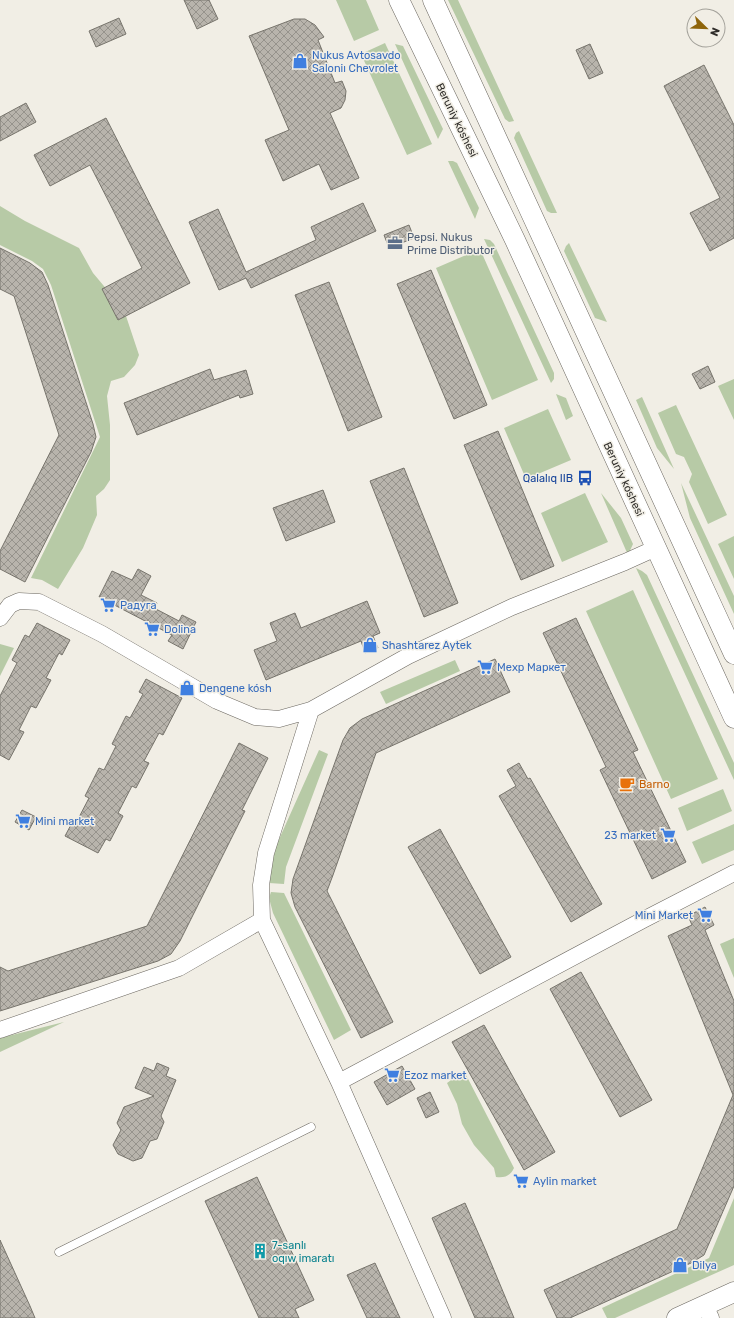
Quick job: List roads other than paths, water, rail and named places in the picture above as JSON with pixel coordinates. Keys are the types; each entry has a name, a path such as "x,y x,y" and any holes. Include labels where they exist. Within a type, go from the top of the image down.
{"street":[{"name":"Beruniy kóshesi","path":"399,0 515,240 734,718"},
{"path":"433,0 734,654"},
{"path":"515,240 538,228"},
{"path":"0,618 10,605 20,601 40,602 102,634 217,700 255,717 279,719 311,710 408,656 521,603 625,562 656,548"},
{"path":"311,710 266,853 261,885 262,920 339,1082 443,1318"},
{"path":"339,1082 734,873"},
{"path":"0,1030 179,968 262,920"},
{"path":"676,1318 708,1312 734,1292"}],"lane":[{"path":"59,1252 311,1128"}],"place":[{"name":"Nukus Avtosavdo Saloniı Chevrolet","path":"300,61"},
{"name":"Pepsi. Nukus Prime Distributor","path":"395,243"},
{"name":"Qalalıq IIB","path":"585,478"},
{"name":"Радуга","path":"108,605"},
{"name":"Dolina","path":"152,629"},
{"name":"Shashtarez Aytek","path":"370,645"},
{"name":"Мехр Маркет","path":"485,667"},
{"name":"Dengene kósh","path":"187,688"},
{"name":"Barno","path":"627,784"},
{"name":"Mini market","path":"23,821"},
{"name":"23 market","path":"668,835"},
{"name":"Mini Market","path":"705,915"},
{"name":"Ezoz market","path":"392,1075"},
{"name":"Aylin market","path":"521,1181"},
{"name":"7-sanlı oqıw imaratı","path":"260,1251"},
{"name":"Dilya","path":"680,1265"}]}
